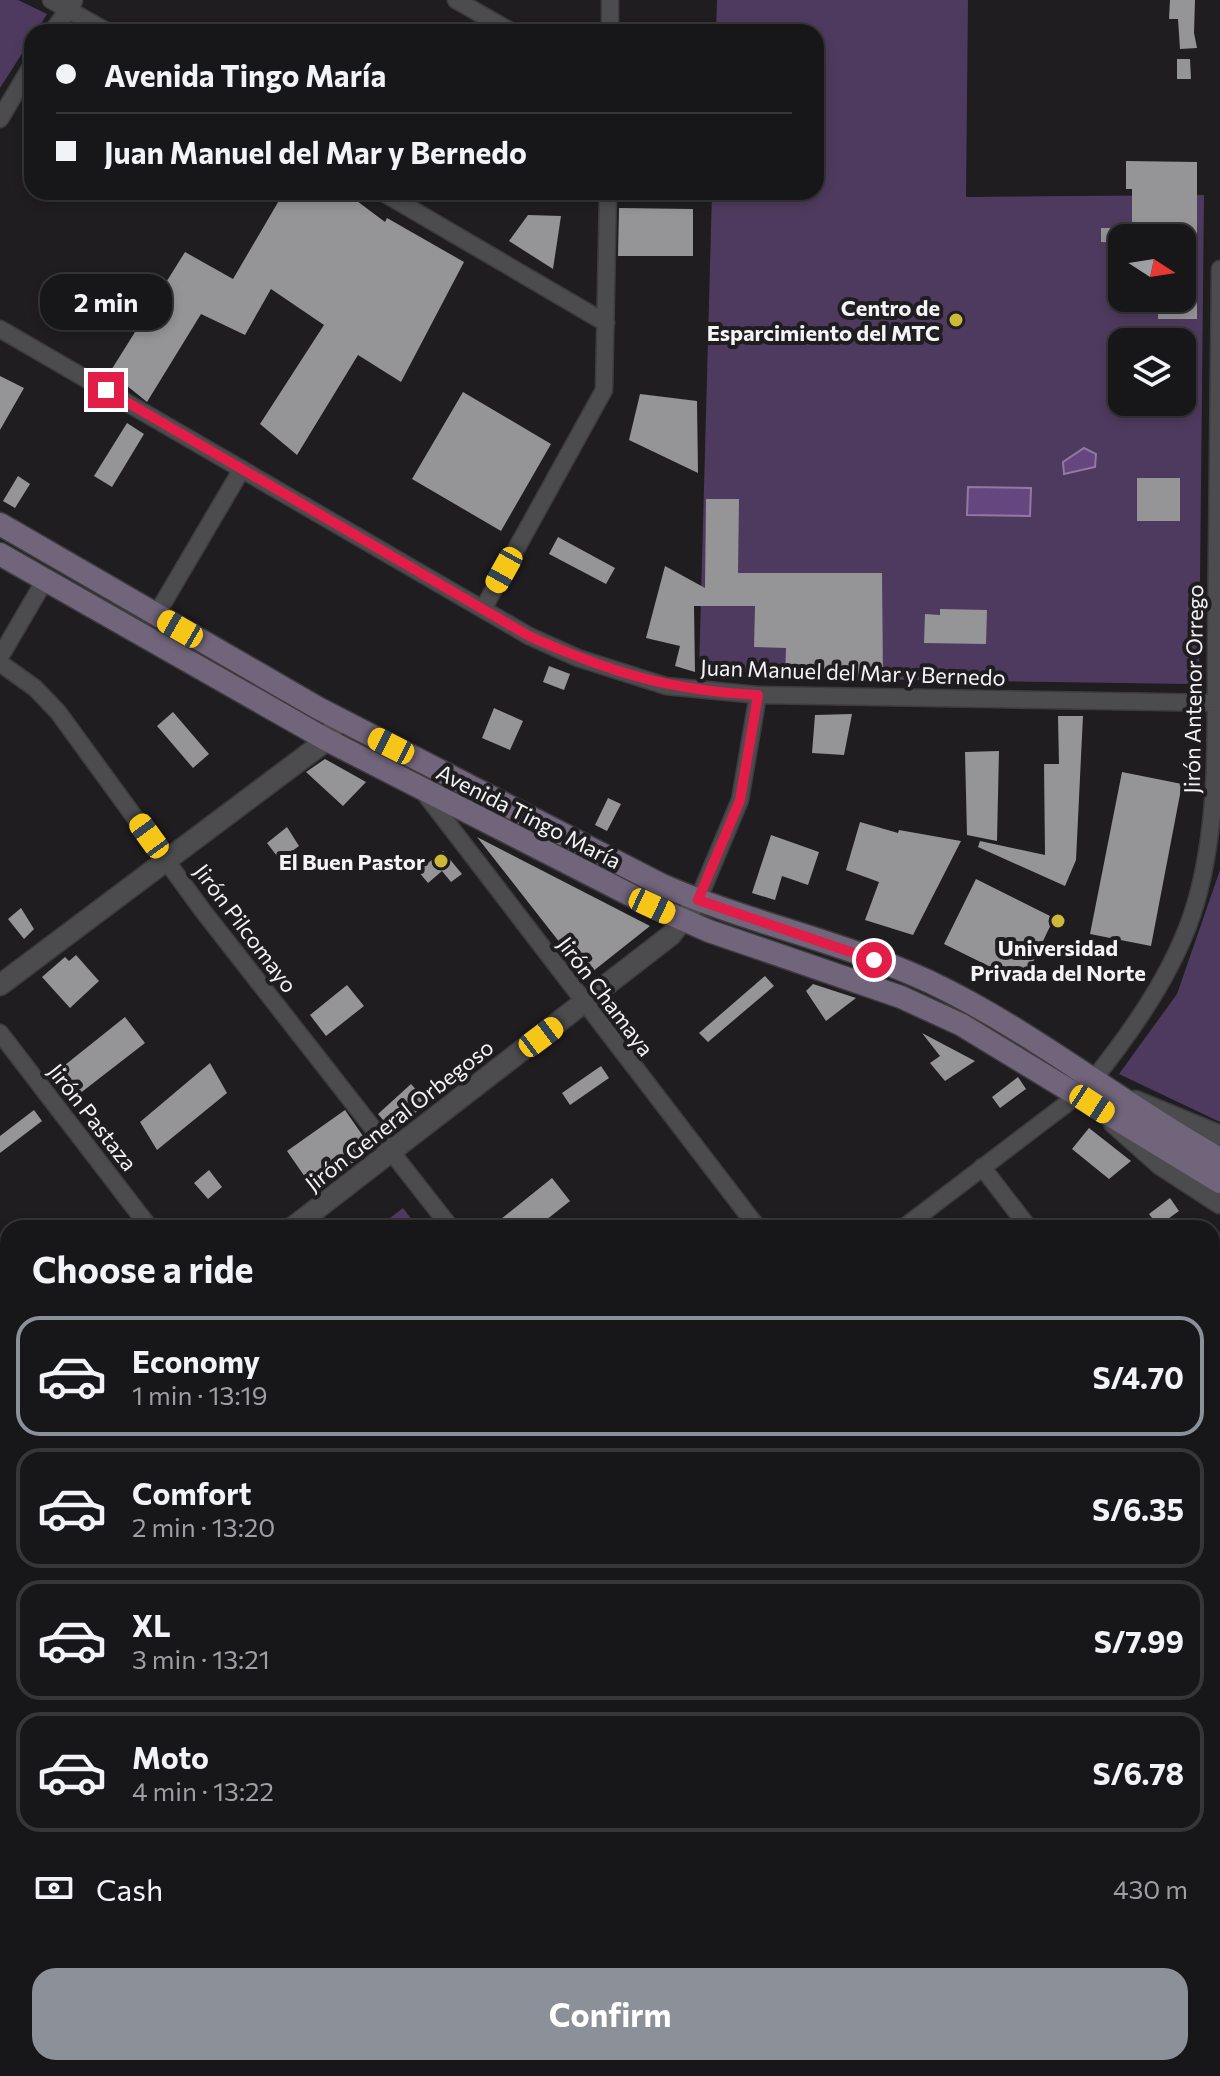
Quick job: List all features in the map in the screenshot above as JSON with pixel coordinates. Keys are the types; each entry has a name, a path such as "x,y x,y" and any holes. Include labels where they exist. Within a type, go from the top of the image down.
{"main road":[{"name":"Avenida Tingo María","path":"0,524 338,719 698,900 843,949 928,982 969,1002 1220,1182"},
{"name":"Avenida Tingo María","path":"0,554 327,740 685,921 901,997 1086,1088"},
{"path":"837,973 843,949"},
{"name":"Avenida Tingo María","path":"1111,1104 1220,1159"}],"street":[{"path":"51,0 71,4 97,24"},
{"path":"456,0 498,24"},
{"path":"610,0 610,24"},
{"path":"57,24 71,4"},
{"path":"0,119 24,78"},
{"path":"396,200 606,323"},
{"path":"483,609 604,390 608,200"},
{"name":"Jirón Antenor Orrego","path":"913,1220 1086,1088 1160,981 1176,953 1199,893 1214,794 1218,703 1220,269"},
{"name":"Juan Manuel del Mar y Bernedo","path":"0,329 529,636 630,677 706,692 758,695 1218,703"},
{"path":"156,615 242,469"},
{"path":"0,660 45,580"},
{"name":"Jirón Pilcomayo","path":"0,660 35,688 58,712 167,860 445,1220"},
{"name":"Jirón General Orbegoso","path":"302,1220 584,1005 685,921 698,900 740,800 758,695"},
{"path":"0,985 327,740 338,719"},
{"name":"Jirón Chamaya","path":"421,789 752,1220"},
{"name":"Jirón Pastaza","path":"0,1033 144,1220"},
{"name":"Avenida Tingo María","path":"1111,1104 1220,1136"},
{"name":"Avenida Tingo María","path":"1111,1104 1119,1130 1160,1164 1220,1203"},
{"path":"982,1167 1023,1220"}],"shaded area":[{"path":"0,0 18,0 47,14 41,24 24,24 24,50 0,88"},
{"name":"Centro de Esparcimiento del MTC","path":"717,0 968,0 966,197 1204,195 1199,677 1190,684 768,678 699,672 712,200 824,200 824,24 716,24"},
{"path":"1084,448 1096,454 1095,467 1064,474 1063,462"},
{"path":"968,487 1031,488 1030,516 967,515"},
{"path":"1220,870 1220,1122 1119,1074 1177,994"},
{"path":"403,1208 412,1220 387,1220"}],"building":[{"path":"1170,0 1195,0 1197,48 1180,49 1178,19 1169,19"},
{"path":"1177,59 1190,59 1191,79 1177,79"},
{"path":"1126,161 1197,162 1197,319 1158,319 1158,312 1196,312 1196,224 1132,224 1132,189 1126,189"},
{"path":"279,200 356,200 385,222 387,218 464,262 401,382 358,355 297,455 260,424 324,325 271,289 245,335 201,314 147,402 110,372 185,252 233,279"},
{"path":"619,208 693,209 693,256 618,256"},
{"path":"528,215 561,216 553,269 509,241"},
{"path":"1101,228 1108,228 1108,242 1101,242"},
{"path":"0,376 24,388 0,430"},
{"path":"463,392 551,444 501,531 412,479"},
{"path":"640,394 697,401 698,473 629,440"},
{"path":"127,423 144,434 112,487 94,476"},
{"path":"18,476 30,484 15,508 3,501"},
{"path":"1137,478 1180,478 1180,521 1137,521"},
{"path":"706,499 739,499 738,573 882,573 883,678 785,675 786,648 754,647 755,606 694,606 695,672 675,666 680,646 646,638 665,566 705,588"},
{"path":"558,537 615,568 606,584 549,554"},
{"path":"940,609 987,610 986,644 924,643 925,614 940,615"},
{"path":"549,666 570,674 564,690 543,682"},
{"path":"494,708 523,721 510,750 482,738"},
{"path":"173,712 209,754 193,768 157,726"},
{"path":"852,714 844,755 812,753 815,715"},
{"path":"1058,716 1083,716 1076,860 1065,886 978,847 980,841 1045,855 1044,764 1059,764"},
{"path":"999,751 997,841 967,835 965,752"},
{"path":"325,759 366,782 343,806 306,772"},
{"path":"1122,772 1182,784 1151,946 1090,934"},
{"path":"608,798 621,804 607,831 595,825"},
{"path":"860,822 898,833 899,830 961,841 913,935 865,920 879,882 846,870"},
{"path":"287,827 299,846 280,860 267,843"},
{"path":"771,835 819,852 808,885 782,876 775,900 752,893"},
{"path":"477,837 650,926 592,972 582,971"},
{"name":"El Buen Pastor","path":"443,851 462,874 451,882 442,871 428,883 418,871"},
{"path":"976,879 1054,918 1023,983 944,944"},
{"path":"21,908 34,929 24,939 8,919"},
{"path":"76,955 99,981 70,1008 42,977 65,957 69,961"},
{"path":"765,976 774,986 708,1042 699,1033"},
{"path":"813,984 856,998 826,1021 806,991"},
{"path":"347,985 364,1006 326,1036 310,1015"},
{"path":"125,1017 145,1043 74,1098 55,1073"},
{"path":"922,1033 975,1061 945,1081 930,1063 940,1056"},
{"path":"210,1063 227,1093 157,1150 140,1122"},
{"path":"601,1066 609,1078 570,1105 562,1093"},
{"path":"1018,1077 1026,1089 1000,1108 992,1097"},
{"path":"411,1084 427,1102 394,1133 378,1114"},
{"path":"34,1110 42,1121 0,1153 0,1136"},
{"path":"345,1110 372,1149 314,1190 287,1151"},
{"path":"1089,1128 1131,1161 1109,1179 1072,1149"},
{"path":"209,1170 222,1187 208,1199 194,1183"},
{"path":"552,1178 570,1201 546,1220 500,1220"},
{"path":"1170,1198 1179,1211 1166,1220 1154,1220 1149,1214"}],"place":[{"name":"Centro de Esparcimiento del MTC","path":"956,320"},
{"name":"El Buen Pastor","path":"441,861"},
{"name":"Universidad Privada del Norte","path":"1058,921"}],"route":[{"path":"106,390 529,636 630,677 706,692 758,695 752,748 740,800 715,866 698,900 719,910 874,960"}]}
